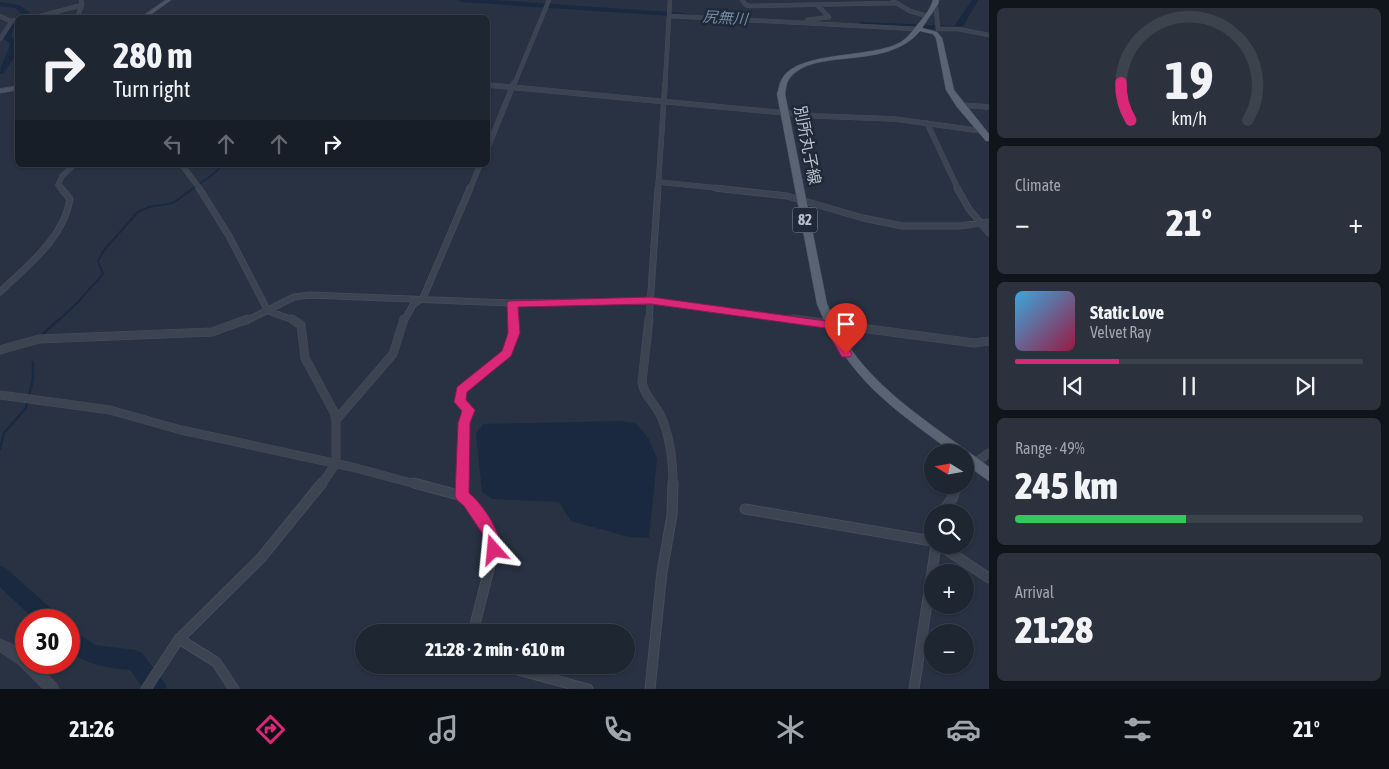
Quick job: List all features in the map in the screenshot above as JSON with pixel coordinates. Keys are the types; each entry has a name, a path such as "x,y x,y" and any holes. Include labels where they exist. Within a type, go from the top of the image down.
{"main road":[{"path":"146,15 169,0"},
{"name":"別所丸子線","path":"936,0 932,12 910,39 894,49 825,60 796,70 785,79 781,88 800,199 822,304 829,325 846,354 870,380 951,444"},
{"path":"919,27 937,29 948,85 960,105 989,139"},
{"path":"0,91 15,88"},
{"path":"974,466 989,475"}],"street":[{"path":"490,142 549,0"},
{"path":"650,689 674,471 662,418 643,389 651,301 670,0"},
{"path":"742,0 746,5 750,6 817,5 823,2 896,3"},
{"path":"890,0 910,11 932,12 937,29 958,29 989,35"},
{"path":"42,15 81,2"},
{"path":"78,15 81,2"},
{"path":"794,22 829,17 817,5"},
{"path":"0,16 15,21"},
{"path":"670,16 919,27"},
{"path":"0,39 15,22"},
{"path":"490,85 843,118 894,119 982,131"},
{"path":"960,105 989,106"},
{"path":"927,124 958,191 979,223 989,233"},
{"path":"0,292 30,263 69,212 70,199 58,185 62,176 72,167"},
{"path":"146,689 179,639 260,558 319,487 336,463 336,420 305,358 301,325 297,321 268,311 237,249 184,167"},
{"path":"336,420 373,375 382,370 393,354 406,314 413,305 423,298 479,167"},
{"path":"658,182 787,196 891,224 959,226 989,222"},
{"path":"0,350 39,339 212,332 240,324 302,295 423,298 512,303 651,301 974,343 989,341"},
{"path":"462,496 464,423 469,410 460,402 461,390 507,353 514,333 512,303"},
{"path":"0,394 110,410 181,430 336,463 462,496 469,502 491,534 494,550 475,624"},
{"path":"974,460 989,453"},
{"path":"745,509 924,539"},
{"path":"914,689 932,554"},
{"path":"953,554 989,578"},
{"path":"179,639 216,662 234,689"},
{"path":"0,645 32,667 52,689"},
{"path":"533,674 588,689"}],"water":[{"path":"621,421 635,423 649,439 657,459 649,538 629,537 571,521 559,502 492,499 482,492 476,434 483,424"}],"waterway":[{"name":"尻無川","path":"461,0 685,15"},
{"name":"尻無川","path":"861,24 956,28 975,0"},
{"path":"0,4 17,6 25,12 24,15"},
{"path":"0,72 12,55 14,43 7,38 10,28 15,24"},
{"path":"98,261 104,250 138,212 149,207 173,203 216,172 220,167"},
{"path":"58,321 103,274 99,264"},
{"path":"42,335 59,319"},
{"path":"0,449 4,433 26,408 33,379 33,362"},
{"path":"0,575 37,609"},
{"path":"80,647 107,658 135,660 157,689"}],"route":[{"path":"494,550 491,534 469,502 462,496 464,423 469,410 460,402 461,390 507,353 514,333 512,303 651,301 829,325 846,354"}]}
